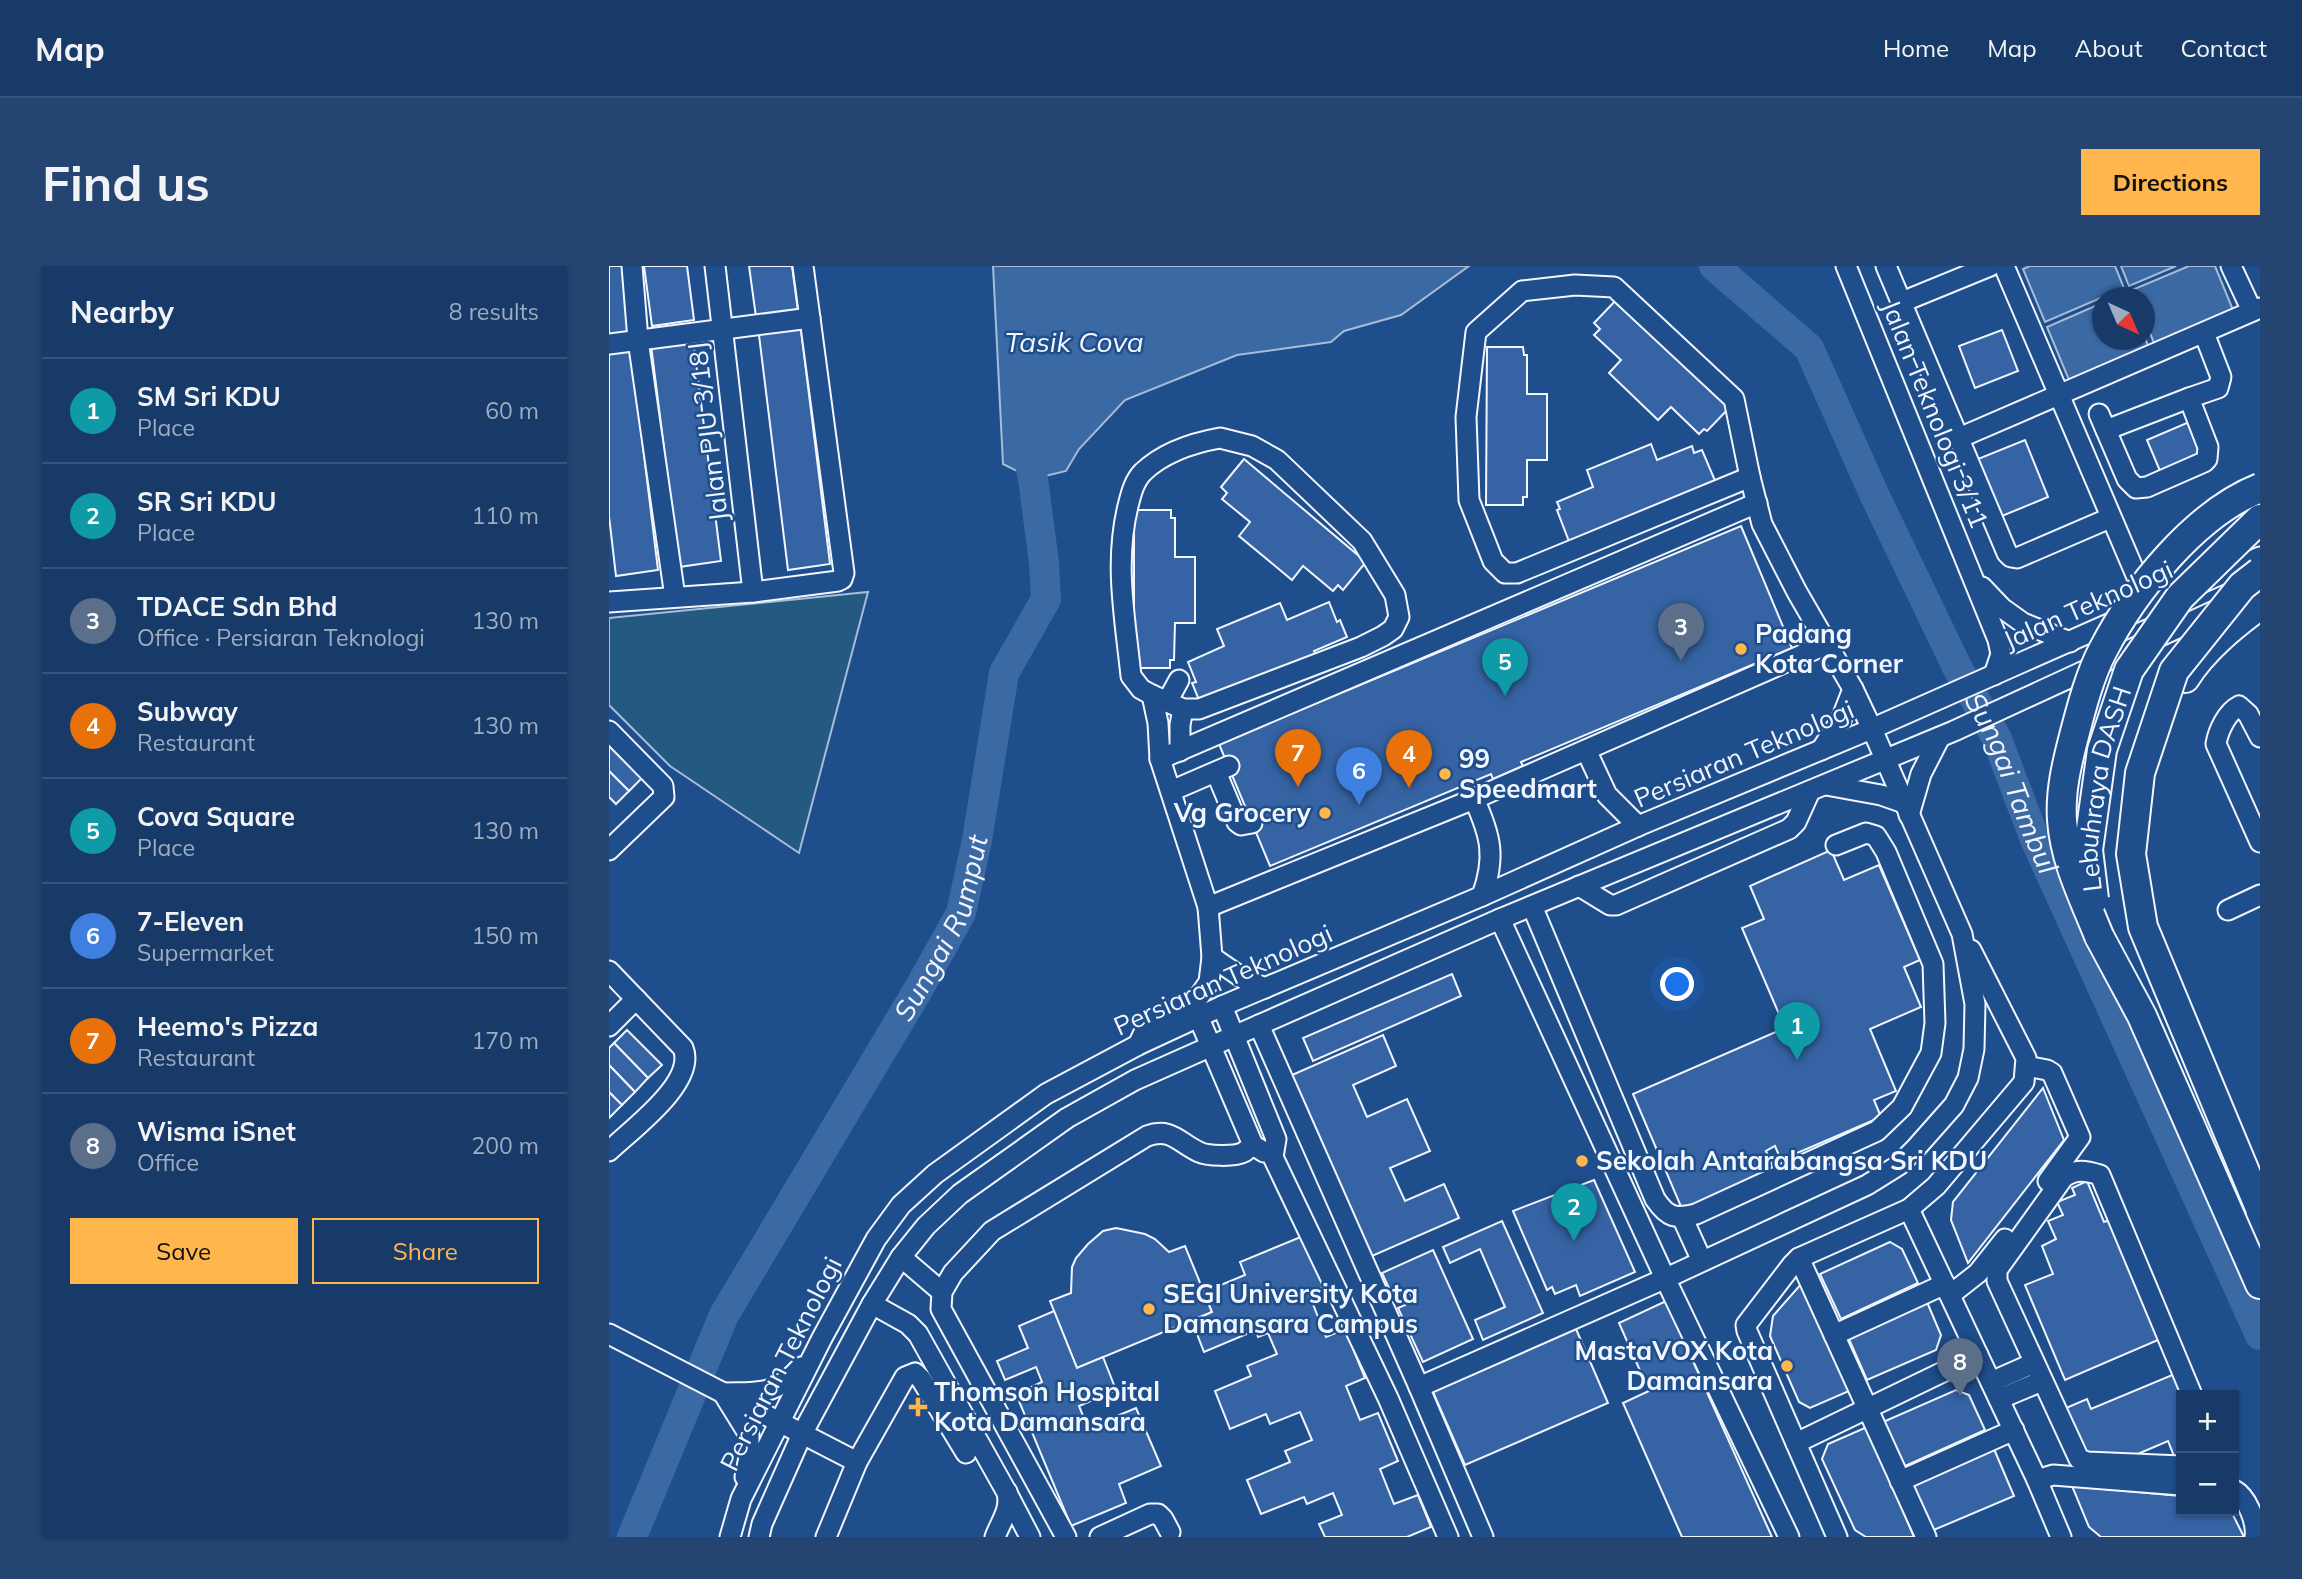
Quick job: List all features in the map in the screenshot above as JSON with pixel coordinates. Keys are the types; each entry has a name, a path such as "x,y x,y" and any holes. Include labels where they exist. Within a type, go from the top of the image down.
{"highway":[{"path":"2099,936 2068,860 2062,818 2064,773 2079,717 2102,652 2133,600 2166,559 2205,522 2249,492 2260,488"},
{"name":"Lebuhraya DASH","path":"2260,519 2180,597 2129,670 2102,750 2088,850 2099,936 2142,1016 2260,1284"},
{"name":"Lebuhraya DASH","path":"2260,572 2242,586 2174,671 2140,773 2131,854 2143,927 2260,1208"},
{"path":"2156,725 2191,668 2227,631 2260,605"}],"street":[{"path":"632,266 638,340 675,597"},
{"name":"Jalan PJU 3/18J","path":"715,266 753,592"},
{"path":"609,602 753,592 842,579 844,573 803,266"},
{"name":"Jalan Teknologi 3/11","path":"1846,266 2000,646 2001,654 1990,677"},
{"path":"1886,266 2007,553 2017,558 2111,518"},
{"path":"1902,302 1990,266"},
{"path":"2004,266 2150,607"},
{"path":"1959,438 2256,309 2231,266"},
{"path":"1750,477 1517,573 1505,573 1493,561 1469,499 1466,416 1476,332 1523,291 1575,285 1614,288 1734,399 1762,524 1797,592 1853,689 1962,934 2026,1059 2024,1082 1936,1186 1909,1209 1799,1258 1746,1325 1837,1537"},
{"path":"609,344 810,318"},
{"path":"2189,398 2208,447 2207,458 2199,465 2147,487 2140,489 2130,483 2103,422 2218,388 2221,377 2204,333"},
{"path":"1167,702 1199,709 1361,647 1393,629 1399,617 1395,595 1362,541 1293,473 1252,446 1220,438 1190,444 1161,458 1141,473 1132,490 1125,519 1119,566 1131,676 1141,689 1167,702 1180,725 1180,751"},
{"path":"1160,759 1757,503"},
{"name":"Jalan Teknologi","path":"1937,700 2260,557"},
{"path":"1976,582 2023,624 2070,642"},
{"path":"1906,809 1921,774 1947,734 2260,590"},
{"path":"1208,907 1474,799 1826,644"},
{"path":"1138,1045 1149,1022 1198,998 1209,982 1212,957 1208,907 1160,759 1158,723 1179,680"},
{"path":"1821,750 1841,720 1853,689"},
{"name":"Persiaran Teknologi","path":"730,1537 741,1499 822,1338 876,1239 901,1205 926,1182 1046,1094 1198,1016 1937,700"},
{"path":"2260,737 2248,714 2239,706 2230,713 2215,744 2260,842"},
{"path":"609,731 663,786 664,791 664,797 609,850"},
{"name":"Persiaran Teknologi","path":"759,1537 762,1524 802,1434 872,1304 901,1257 926,1226 960,1195 1067,1118 1135,1080 1500,919 1947,734"},
{"path":"1586,750 1607,795 1638,826"},
{"path":"1171,792 1222,769 1237,822 1241,825 1252,823"},
{"path":"1579,886 1610,905 1616,905 1789,829 1817,788 1871,793 1906,809"},
{"path":"1474,799 1491,844 1491,864 1482,896"},
{"path":"1532,906 1655,1199 1662,1209 1673,1217 1682,1217 1877,1130 1902,1107 1931,1053 1935,1023 1933,964 1886,852 1876,836 1866,833 1836,845"},
{"path":"2228,910 2260,895"},
{"path":"1500,919 1665,1278 1789,1537"},
{"path":"1419,1387 1867,1185 1899,1165 1954,1105 1968,1078 1974,1049 1975,1004 1962,934"},
{"path":"1212,957 1244,979 1265,988"},
{"path":"609,971 683,1048 686,1056 679,1082 609,1151"},
{"path":"609,1026 636,999"},
{"path":"1222,1006 1276,1139 1273,1157"},
{"path":"1198,1016 1253,1145 1273,1157 1388,1398 1448,1537"},
{"path":"1259,1025 1483,1537"},
{"path":"1834,1335 1947,1290 1978,1273 2080,1137 2052,1073 2027,1066"},
{"path":"1066,1537 941,1309 941,1292 953,1273 992,1231 1147,1136 1166,1134 1178,1138 1200,1153 1212,1155 1242,1153 1253,1145"},
{"path":"2176,1466 2087,1462 2079,1459 1997,1281 1997,1270 2063,1178 2074,1171 2100,1175 2190,1390"},
{"path":"1909,1209 2038,1480 2061,1537"},
{"path":"1682,1217 1702,1261"},
{"path":"901,1257 941,1292"},
{"path":"1799,1258 1926,1537"},
{"path":"872,1304 908,1324 918,1334 1030,1537"},
{"path":"609,1334 857,1462"},
{"path":"717,1390 772,1391 788,1382 822,1338"},
{"path":"1796,1443 1978,1355"},
{"path":"1995,1391 2038,1372"},
{"path":"826,1537 857,1462 905,1377 910,1373 921,1378 966,1453"},
{"path":"717,1390 749,1435 749,1457 741,1499"},
{"path":"1900,1481 2014,1430"},
{"path":"2038,1480 2053,1475 2176,1485"},
{"path":"995,1537 1009,1502 1006,1491"},
{"path":"2239,1494 2251,1515 2255,1537"},
{"path":"1100,1537 1150,1514 1158,1514 1164,1519 1170,1532"}],"shaded area":[{"path":"868,592 799,853 670,766 609,705 609,618"}],"water":[{"name":"Tasik Cova","path":"993,266 1469,266 1401,315 1344,331 1331,342 1237,355 1125,400 1079,449 1066,471 1033,479 1003,464"},
{"path":"2030,266 2115,266 2124,287 2092,287 2092,302 2045,322 2023,269"},
{"path":"2121,266 2176,266 2129,286"},
{"path":"2189,266 2215,266 2233,310 2155,343 2155,287 2139,287"},
{"path":"2092,307 2092,350 2139,350 2069,380 2047,327"}],"building":[{"path":"609,266 625,266 634,333 609,336"},
{"path":"644,266 687,266 694,320 652,326"},
{"path":"749,266 792,266 798,311 756,317"},
{"path":"1619,297 1732,405 1707,431 1704,429 1699,434 1671,407 1658,420 1609,373 1621,360 1594,335 1600,329 1594,323"},
{"path":"800,322 830,564 788,570 758,327"},
{"path":"2002,330 2018,371 1975,388 1959,346"},
{"path":"693,339 721,561 679,567 651,345"},
{"path":"1487,347 1523,347 1524,355 1527,355 1527,394 1547,394 1547,460 1527,460 1527,497 1523,497 1523,505 1486,505"},
{"path":"631,348 658,570 616,576 609,516 609,351"},
{"path":"2189,422 2202,454 2160,471 2147,440"},
{"path":"2025,440 2048,497 2002,516 1978,459"},
{"path":"1651,444 1657,460 1692,446 1694,453 1702,450 1716,483 1570,544 1557,510 1560,509 1557,502 1593,487 1587,470"},
{"path":"1244,459 1366,562 1343,590 1338,585 1333,591 1303,566 1292,580 1239,536 1250,522 1222,499 1227,493 1221,487"},
{"path":"1134,510 1171,510 1171,518 1175,518 1175,557 1195,557 1195,623 1175,623 1174,660 1170,660 1170,668 1134,668"},
{"path":"1741,526 1792,648 1521,762 1523,766 1493,779 1491,774 1270,866 1219,744"},
{"path":"1329,602 1347,637 1314,651 1316,655 1233,690 1231,686 1199,700 1192,683 1196,682 1188,662 1224,646 1217,629 1280,603 1287,620"},
{"path":"609,745 642,778 629,791 609,771"},
{"path":"609,771 629,791 616,804 609,797"},
{"path":"1831,850 1844,880 1879,865 1920,960 1904,967 1921,1007 1870,1029 1896,1091 1874,1100 1881,1117 1781,1160 1775,1146 1766,1151 1774,1170 1682,1209 1633,1094 1785,1028 1742,928 1764,919 1750,886"},
{"path":"1452,974 1461,996 1313,1061 1303,1038"},
{"path":"627,1030 662,1065 648,1078 614,1043"},
{"path":"1383,1035 1396,1066 1353,1085 1367,1117 1407,1099 1430,1151 1390,1168 1405,1201 1444,1184 1459,1218 1372,1256 1292,1075"},
{"path":"614,1043 648,1078 635,1092 609,1065 609,1048"},
{"path":"609,1065 635,1092 622,1105 609,1092"},
{"path":"2043,1088 2064,1140 1968,1263 1951,1220 1953,1202"},
{"path":"609,1092 622,1105 609,1118"},
{"path":"1594,1180 1635,1272 1580,1296 1576,1285 1555,1294 1552,1287 1547,1290 1513,1211"},
{"path":"2087,1181 2104,1222 2115,1218 2165,1337 2065,1380 2025,1285 2053,1274 2042,1246 2056,1239 2048,1221 2063,1215 2057,1202 2075,1195 2072,1188"},
{"path":"1502,1221 1543,1313 1483,1340 1475,1320 1505,1307 1480,1249 1450,1263 1443,1247"},
{"path":"1116,1228 1145,1234 1169,1252 1185,1246 1212,1312 1077,1368 1050,1301 1071,1293 1072,1267 1076,1258 1103,1231"},
{"path":"1303,1236 1324,1287 1309,1294 1326,1337 1345,1329 1365,1378 1346,1386 1360,1420 1378,1413 1398,1461 1380,1469 1394,1504 1418,1495 1431,1527 1407,1537 1325,1537 1319,1524 1342,1515 1333,1493 1307,1504 1304,1497 1261,1514 1247,1480 1290,1462 1285,1451 1312,1440 1300,1412 1270,1424 1266,1414 1230,1429 1215,1391 1251,1376 1247,1366 1277,1354 1268,1333 1258,1337 1256,1330 1204,1352 1192,1321 1212,1312 1204,1292 1245,1275 1240,1262"},
{"path":"1890,1242 1902,1249 1918,1283 1841,1319 1820,1274"},
{"path":"1433,1250 1473,1339 1423,1362 1398,1308 1414,1301 1408,1290 1393,1297 1382,1273"},
{"path":"1802,1283 1849,1391 1810,1408 1799,1402 1770,1336 1773,1316"},
{"path":"1666,1301 1772,1537 1682,1537 1623,1403 1649,1391 1619,1323"},
{"path":"1927,1302 1941,1335 1936,1350 1867,1380 1848,1337"},
{"path":"1054,1311 1077,1368 1103,1357 1116,1390 1079,1406 1088,1428 1136,1408 1161,1466 1119,1484 1126,1503 1071,1526 1016,1394 1042,1382 1036,1367 1005,1380 997,1361 1028,1348 1019,1326"},
{"path":"1576,1329 1608,1403 1465,1465 1433,1392"},
{"path":"2177,1373 2184,1390 2176,1390 2176,1461 2168,1441 2126,1459 2084,1453 2066,1408 2087,1399 2091,1409"},
{"path":"1956,1390 1969,1395 1985,1430 1903,1467 1883,1422"},
{"path":"1867,1427 1914,1537 1866,1537 1855,1530 1822,1459 1828,1444"},
{"path":"1994,1449 2014,1496 1929,1532 1909,1485"},
{"path":"2072,1486 2176,1496 2176,1516 2234,1516 2244,1537 2101,1537 2089,1527"}],"waterway":[{"name":"Sungai Tambul","path":"1714,266 1809,348 1874,494 1957,667 1997,739 2034,837 2260,1335"},
{"name":"Sungai Rumput","path":"632,1537 724,1315 961,913 977,840 1004,673 1046,599 1033,479 1025,440"}],"place":[{"name":"Padang Kota Corner","path":"1741,649"},
{"name":"TDACE Sdn Bhd","path":"1681,661"},
{"name":"Cova Square","path":"1505,696"},
{"name":"99 Speedmart","path":"1445,774"},
{"name":"Heemo's Pizza","path":"1298,787"},
{"name":"Subway","path":"1409,788"},
{"name":"7-Eleven","path":"1359,805"},
{"name":"Vg Grocery","path":"1325,813"},
{"name":"SM Sri KDU","path":"1797,1060"},
{"name":"Sekolah Antarabangsa Sri KDU","path":"1582,1161"},
{"name":"SR Sri KDU","path":"1574,1241"},
{"name":"SEGI University Kota Damansara Campus","path":"1149,1309"},
{"name":"MastaVOX Kota Damansara","path":"1787,1366"},
{"name":"Wisma iSnet","path":"1960,1396"},
{"name":"Thomson Hospital Kota Damansara","path":"918,1407"}]}
